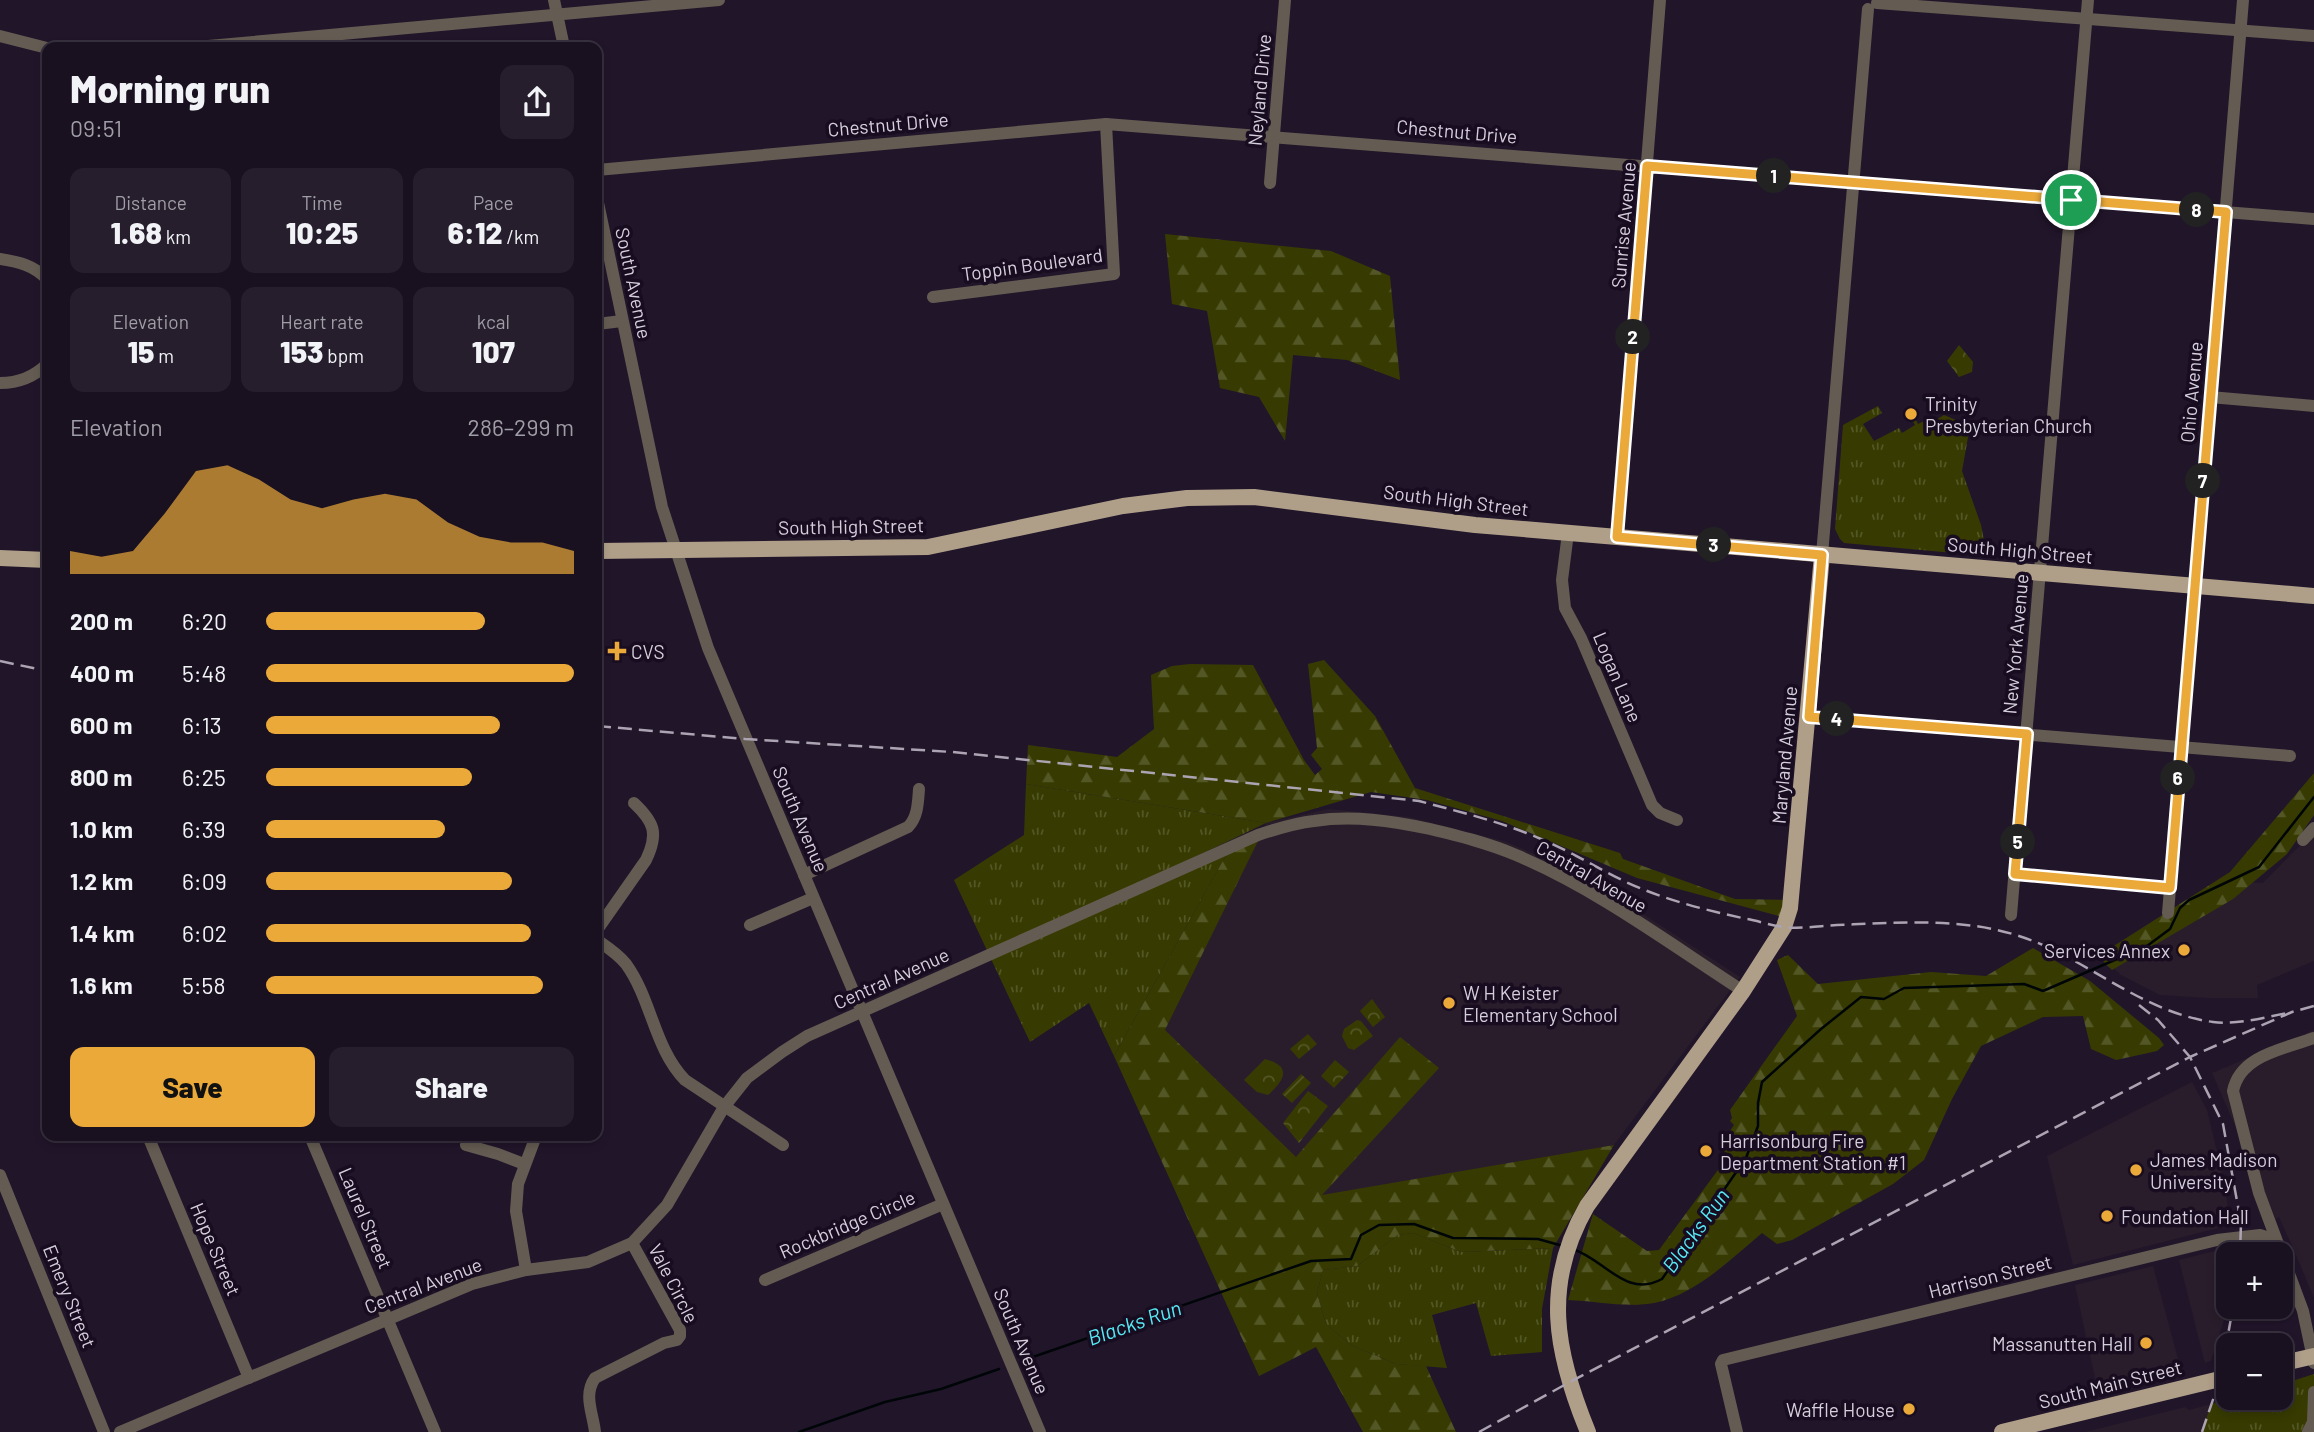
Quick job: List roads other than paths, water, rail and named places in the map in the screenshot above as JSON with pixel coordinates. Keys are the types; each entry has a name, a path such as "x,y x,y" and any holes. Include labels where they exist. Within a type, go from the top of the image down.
{"main road":[{"name":"South High Street","path":"602,551 928,547 1123,506 1187,498 1254,497 1466,524 2314,596"},
{"name":"Maryland Avenue","path":"1588,1432 1568,1383 1558,1331 1558,1286 1564,1257 1587,1206 1744,991 1784,927 1790,908 1822,555"},
{"path":"0,558 42,560"},
{"path":"2293,1361 2314,1356"},
{"name":"South Main Street","path":"2002,1432 2216,1380"}],"street":[{"path":"554,0 563,42"},
{"path":"283,42 719,0"},
{"name":"Neyland Drive","path":"1270,183 1285,0"},
{"name":"Sunrise Avenue","path":"1617,537 1661,0"},
{"name":"New York Avenue","path":"2011,915 2088,0"},
{"name":"Ohio Avenue","path":"2168,913 2243,0"},
{"path":"1871,3 2314,36"},
{"name":"Maryland Avenue","path":"1822,555 1871,3"},
{"path":"0,36 42,47"},
{"name":"Chestnut Drive","path":"602,170 1106,124 2314,219"},
{"name":"Toppin Boulevard","path":"933,297 1114,274 1106,124"},
{"name":"South Avenue","path":"602,223 662,507 717,670 1040,1432"},
{"path":"0,259 37,269 42,274"},
{"path":"602,323 622,321"},
{"path":"0,383 24,380 42,369"},
{"path":"2210,397 2314,406"},
{"name":"Logan Lane","path":"1568,533 1562,580 1565,608 1581,638 1652,805 1661,813 1677,820"},
{"path":"1809,717 2290,756"},
{"path":"804,875 908,827 914,820 919,789"},
{"path":"602,923 651,849 654,834 652,824 634,803"},
{"name":"Central Avenue","path":"120,1432 472,1284 526,1270 588,1262 632,1243 667,1205 724,1107 747,1078 782,1052 807,1036 1258,835 1314,821 1344,819 1404,824 1467,838 1517,855 1562,877 1744,991"},
{"path":"2303,840 2314,828"},
{"path":"2015,874 2170,888"},
{"path":"750,925 813,898"},
{"path":"602,944 614,952 631,973 673,1067 685,1080 783,1145"},
{"path":"2314,1038 2248,1064 2238,1075 2232,1091 2259,1193 2301,1303 2314,1364"},
{"name":"Hope Street","path":"150,1141 249,1378"},
{"name":"Laurel Street","path":"312,1141 435,1432"},
{"path":"526,1270 516,1211 517,1184 534,1141"},
{"path":"466,1145 524,1164"},
{"name":"Emery Street","path":"0,1175 104,1432"},
{"name":"Rockbridge Circle","path":"765,1280 943,1204"},
{"name":"Harrison Street","path":"1737,1432 1722,1370 1723,1360 2217,1240 2260,1235 2276,1240"},
{"name":"Vale Circle","path":"595,1432 588,1394 595,1378 678,1339 680,1330 632,1243"},
{"path":"2308,1432 2313,1422 2314,1392"}],"waterway":[{"name":"Blacks Run","path":"1572,1249 1626,1281 1649,1284 1662,1279 1746,1158 1758,1126 1762,1082 1861,997 1884,999 1904,988 2024,984 2043,991 2147,946 2170,929 2180,908 2189,900 2259,867 2314,797"},
{"name":"Blacks Run","path":"1027,1359 1311,1261 1351,1259 1361,1235 1379,1225 1414,1224 1453,1238 1538,1239 1563,1246"},
{"name":"Blacks Run","path":"799,1432 885,1402 941,1389 999,1369"}],"railway":[{"path":"0,661 42,670"},
{"path":"602,726 745,739 952,752 1419,801 1526,833 1641,888 1716,912 1790,928 1927,922 1994,929 2041,944 2136,996 2186,1016 2213,1022 2233,1022 2292,1012"},
{"path":"2139,1005 2158,1020 2190,1057 2223,1124 2241,1223 2240,1242"},
{"path":"1479,1432 2190,1057 2292,1012 2314,1006"},
{"path":"2202,1432 2220,1379 2231,1319"}],"place":[{"name":"Trinity Presbyterian Church","path":"1911,414"},
{"name":"CVS","path":"617,651"},
{"name":"Services Annex","path":"2184,950"},
{"name":"W H Keister Elementary School","path":"1449,1003"},
{"name":"Harrisonburg Fire Department Station #1","path":"1706,1151"},
{"name":"James Madison University","path":"2136,1170"},
{"name":"Foundation Hall","path":"2107,1216"},
{"name":"Massanutten Hall","path":"2146,1343"},
{"name":"Waffle House","path":"1909,1409"}]}
